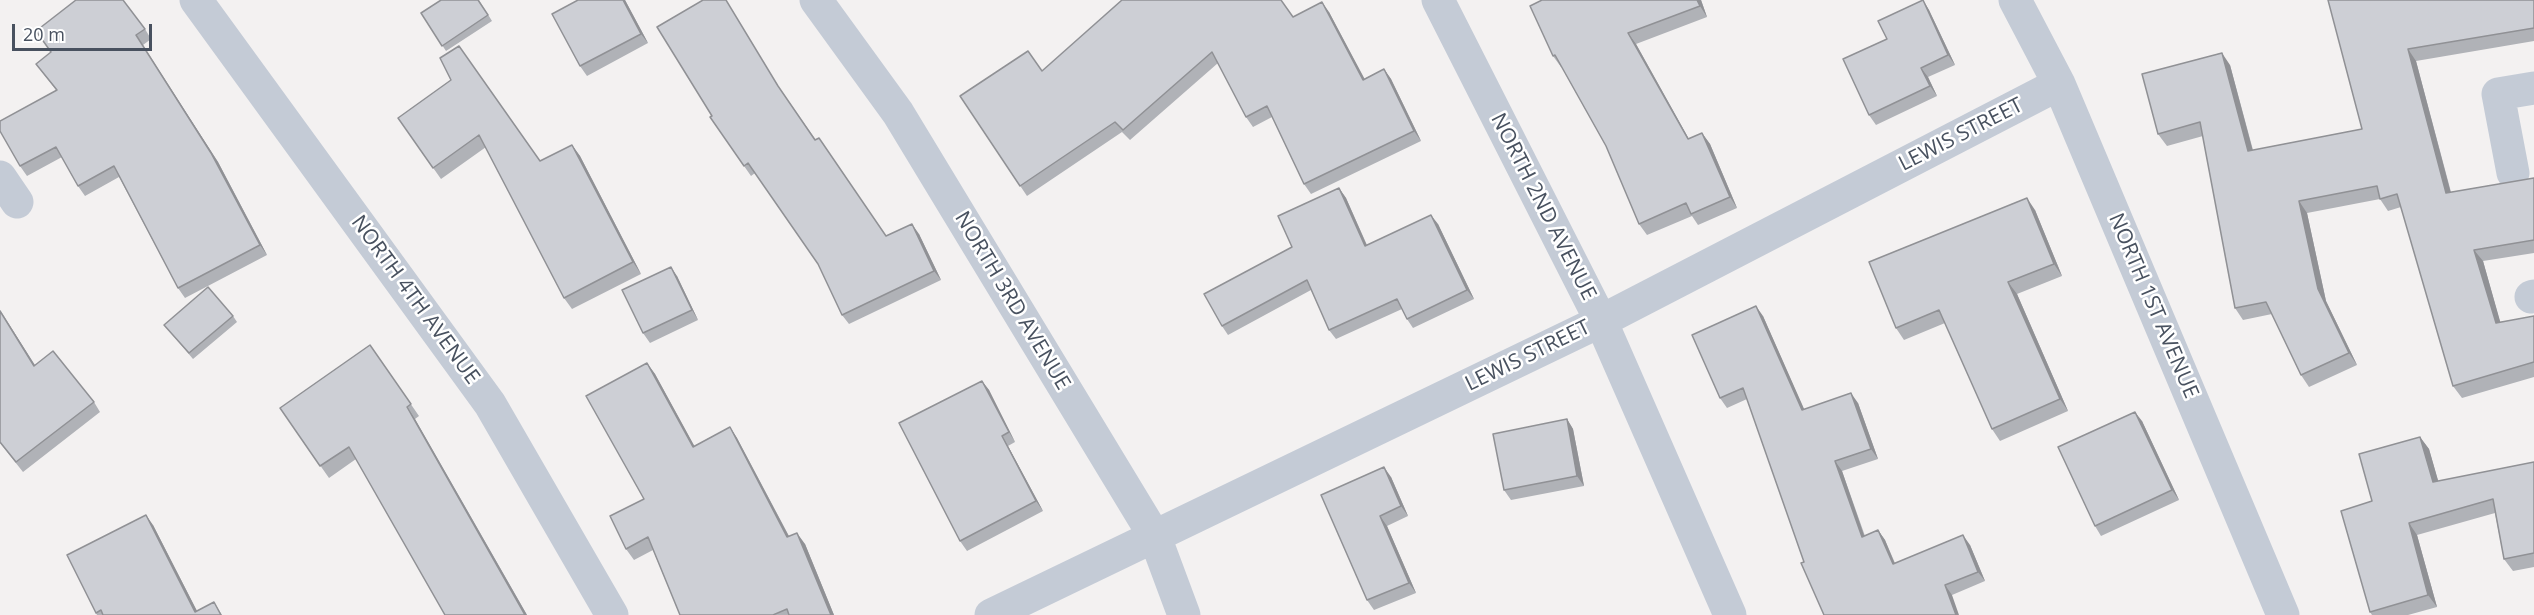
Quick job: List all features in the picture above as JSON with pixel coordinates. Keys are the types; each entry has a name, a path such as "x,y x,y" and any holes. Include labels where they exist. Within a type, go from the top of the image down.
{"street":[{"name":"NORTH 4TH AVENUE","path":"196,0 490,404 612,615"},
{"name":"NORTH 3RD AVENUE","path":"816,0 898,113 1155,537 1184,615"},
{"name":"NORTH 2ND AVENUE","path":"1438,0 1601,321 1730,615"},
{"name":"NORTH 1ST AVENUE","path":"2015,0 2059,84 2283,615"},
{"name":"LEWIS STREET","path":"991,615 1601,321 2059,84"},
{"path":"2513,173 2498,94 2534,88"}],"building":[{"path":"76,0 123,0 145,29 136,35 211,153 260,245 178,288 114,166 78,186 56,147 20,166 0,131 0,121 57,90 36,64 51,52 36,31"},
{"path":"441,0 478,0 488,15 442,46 421,13"},
{"path":"578,0 623,0 641,34 580,66 552,14"},
{"path":"703,0 726,0 778,86 815,140 819,138 886,236 912,224 934,271 842,315 818,264 748,163 744,166 710,117 712,116 657,27"},
{"path":"1122,0 1281,0 1293,17 1322,2 1363,80 1384,69 1414,131 1304,184 1267,106 1246,117 1212,52 1123,130 1115,122 1020,186 960,96 1028,51 1042,71"},
{"path":"1542,0 1697,0 1700,6 1628,33 1688,139 1702,133 1730,197 1691,214 1686,203 1639,224 1606,146 1555,55 1553,56 1530,6"},
{"path":"1923,0 1948,55 1921,68 1930,86 1869,115 1843,59 1887,39 1878,21"},
{"path":"2328,0 2534,0 2534,28 2408,49 2446,193 2534,178 2534,240 2474,250 2496,323 2534,316 2534,362 2453,386 2397,194 2380,199 2377,186 2299,201 2318,289 2349,353 2301,375 2266,302 2235,308 2200,122 2158,134 2142,74 2222,53 2248,151 2362,129"},
{"path":"459,46 540,161 572,145 633,262 564,298 479,135 433,168 398,118 451,80 440,58"},
{"path":"1339,188 1365,246 1431,215 1467,290 1407,319 1397,299 1329,330 1307,280 1222,326 1204,294 1292,247 1278,216"},
{"path":"2027,198 2054,264 2008,282 2060,399 1992,429 1939,310 1896,328 1869,262"},
{"path":"671,267 692,310 643,333 622,290"},
{"path":"208,287 233,316 189,353 164,325"},
{"path":"1756,306 1802,410 1851,393 1871,449 1835,461 1862,537 1878,530 1893,564 1963,535 1978,572 1945,585 1956,615 1824,615 1801,563 1804,562 1743,388 1720,398 1692,335"},
{"path":"0,311 34,366 53,351 94,402 16,462 0,442"},
{"path":"370,345 411,404 407,407 525,615 445,615 349,447 320,466 280,408"},
{"path":"647,363 693,447 730,427 787,537 797,533 831,615 789,615 787,609 773,615 680,615 648,537 626,549 610,516 644,499 586,396"},
{"path":"982,381 1009,432 1002,436 1036,501 960,541 899,423"},
{"path":"2135,412 2172,490 2095,526 2058,447"},
{"path":"1567,419 1577,476 1504,490 1493,434"},
{"path":"2420,437 2433,482 2534,462 2534,553 2504,559 2493,499 2409,523 2428,595 2370,612 2341,511 2372,501 2359,454"},
{"path":"1384,467 1401,506 1380,516 1409,583 1367,600 1321,495"},
{"path":"146,515 195,612 214,602 221,615 103,615 101,610 96,613 67,555"}]}
